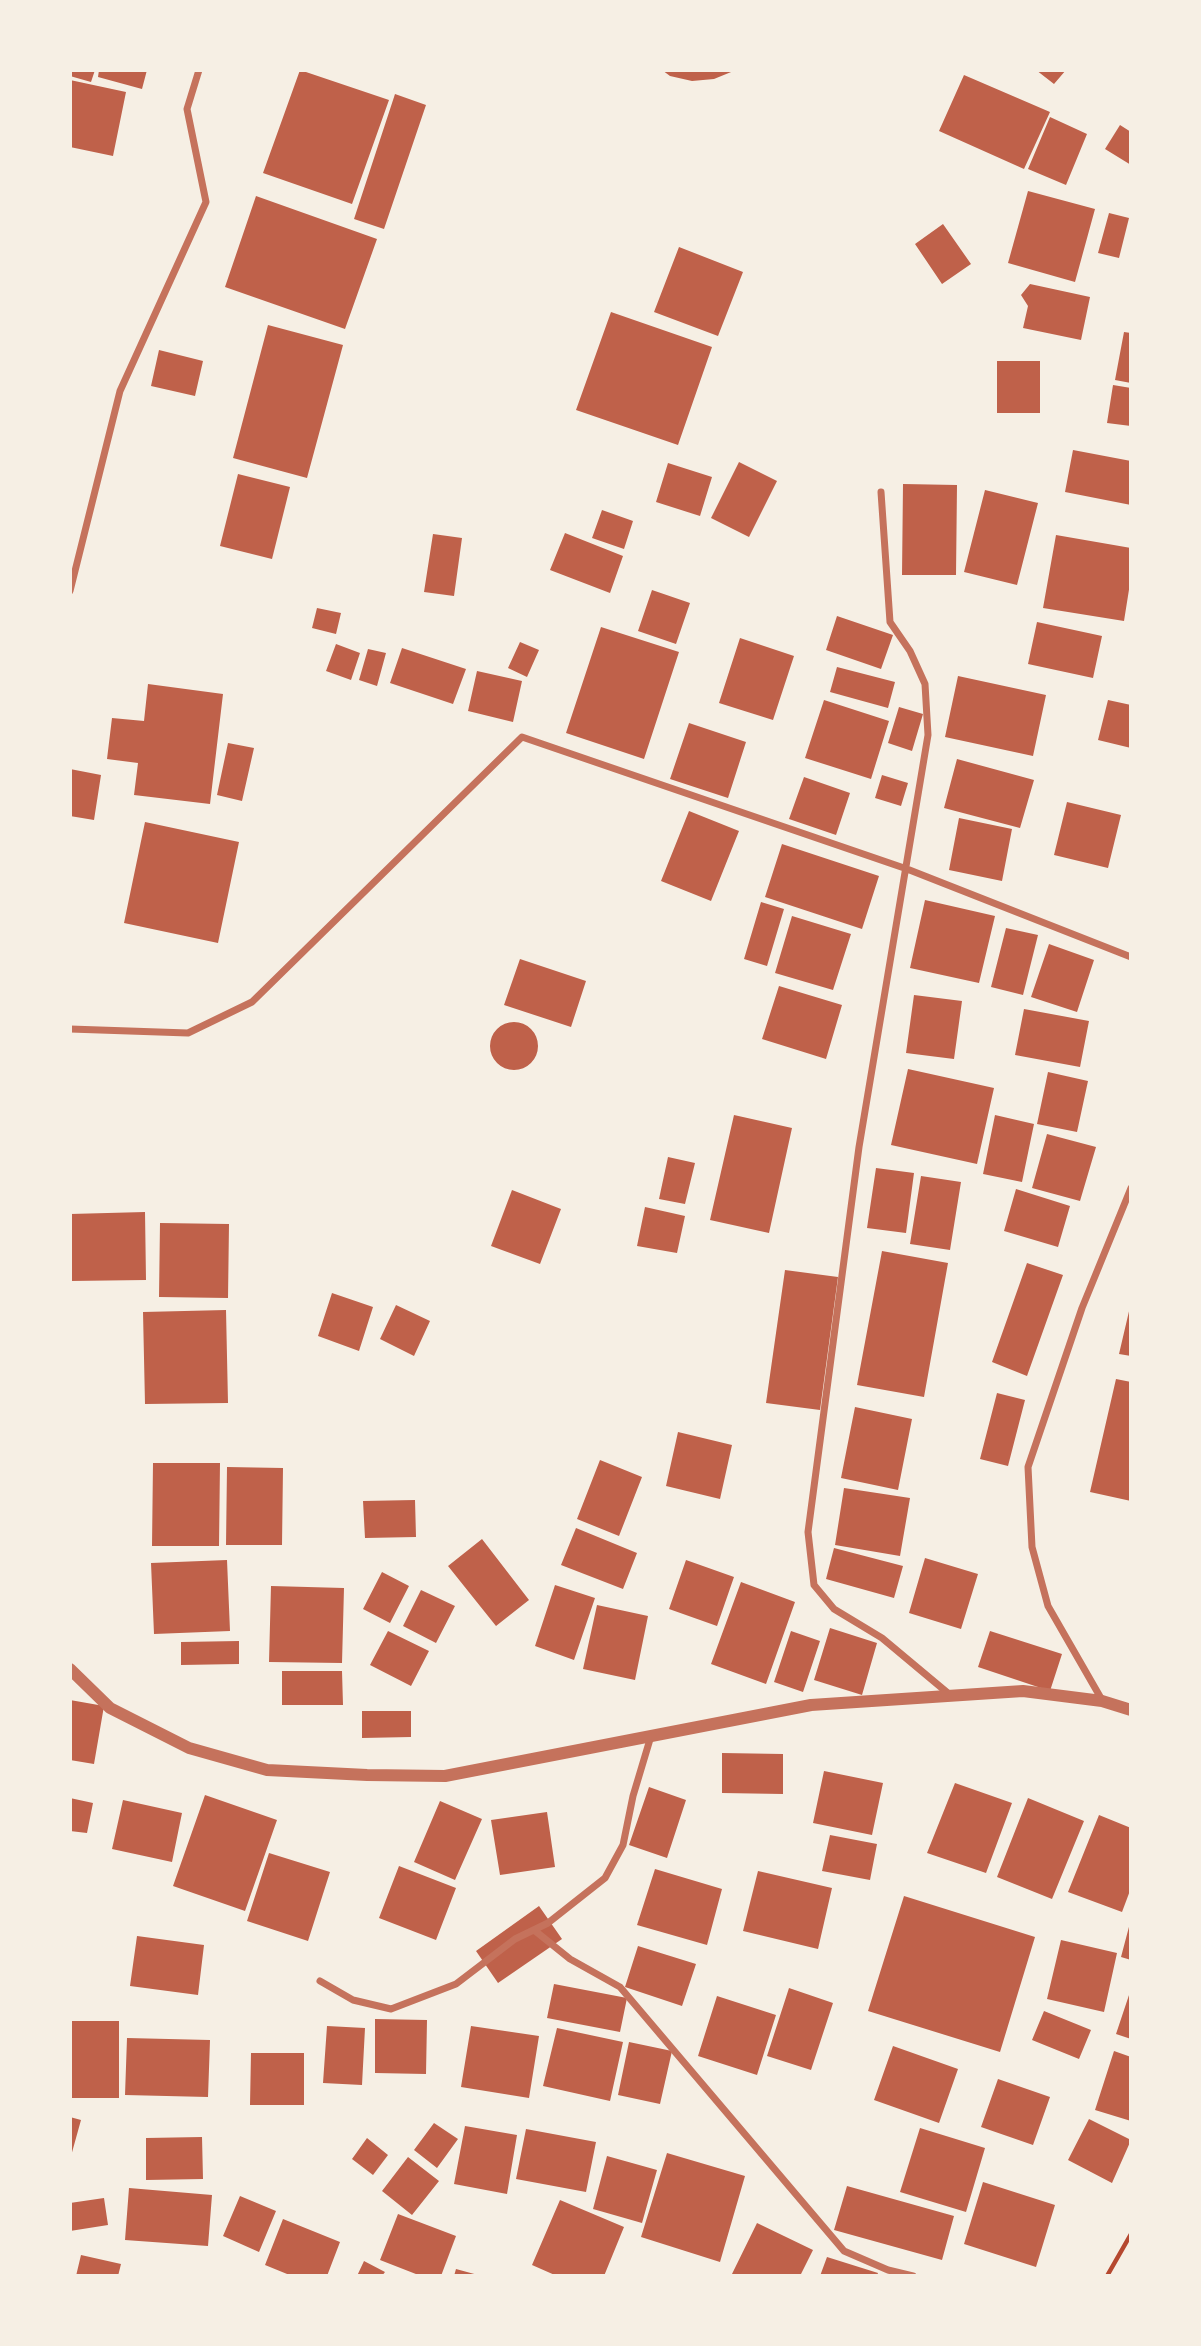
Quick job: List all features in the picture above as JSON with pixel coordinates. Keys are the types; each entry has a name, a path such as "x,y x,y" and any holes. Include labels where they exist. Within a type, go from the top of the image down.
{"street":[{"path":"70,591 120,391 206,202 187,109 199,70"},
{"path":"881,492 890,622 910,651 925,684 928,734 859,1147 808,1532 814,1585 834,1609 882,1638 949,1694"},
{"path":"70,1029 188,1033 252,1002 522,737 907,869 1131,957"},
{"path":"1102,1701 1048,1606 1032,1547 1028,1467 1082,1308 1131,1188"},
{"path":"71,1671 110,1708 189,1748 267,1770 445,1776 811,1705 949,1694 1023,1691 1102,1701 1131,1710"},
{"path":"320,1981 353,2000 391,2009 456,1984 515,1939 548,1923 605,1878 623,1845 633,1796 651,1736"},
{"path":"534,1930 570,1959 620,1987 684,2059 754,2148 844,2251 888,2270 913,2276"}],"path":[{"path":"1107,2276 1131,2234"}],"building":[{"path":"70,70 95,70 91,82 70,76"},
{"path":"99,70 147,70 142,89 98,77"},
{"path":"300,70 389,100 352,204 263,173"},
{"path":"662,70 736,70 714,79 692,81 670,76"},
{"path":"1036,70 1066,70 1054,84"},
{"path":"964,75 1050,112 1024,169 939,131"},
{"path":"70,80 126,92 113,156 70,147"},
{"path":"395,94 426,105 384,229 354,219"},
{"path":"1050,117 1087,134 1066,185 1028,169"},
{"path":"1120,125 1131,132 1131,165 1105,149"},
{"path":"1028,191 1095,209 1075,282 1008,263"},
{"path":"256,196 377,239 345,329 225,287"},
{"path":"1109,213 1129,218 1119,258 1098,253"},
{"path":"943,224 971,264 942,284 915,244"},
{"path":"679,247 743,272 718,336 654,312"},
{"path":"1030,284 1090,297 1081,340 1023,328 1028,306 1021,295"},
{"path":"611,312 712,347 678,445 576,410"},
{"path":"268,325 343,345 307,478 233,458"},
{"path":"1124,332 1131,333 1131,383 1115,380"},
{"path":"159,350 203,361 195,396 151,386"},
{"path":"997,361 1040,361 1040,413 997,413"},
{"path":"1113,385 1131,388 1131,426 1107,423"},
{"path":"1073,450 1131,461 1131,505 1065,492"},
{"path":"739,462 777,481 749,537 711,518"},
{"path":"668,463 712,477 700,516 656,502"},
{"path":"238,474 290,487 272,559 220,546"},
{"path":"903,484 957,485 956,575 902,575"},
{"path":"985,490 1038,503 1017,585 964,572"},
{"path":"602,510 633,521 624,549 592,538"},
{"path":"565,533 623,556 610,593 550,570"},
{"path":"433,534 462,538 454,596 424,592"},
{"path":"1056,535 1131,548 1131,577 1124,621 1043,608"},
{"path":"652,590 690,603 676,644 638,631"},
{"path":"317,608 341,613 336,634 312,628"},
{"path":"837,616 893,635 881,669 826,650"},
{"path":"1037,622 1102,636 1093,678 1028,664"},
{"path":"601,627 679,652 644,759 566,733"},
{"path":"740,638 794,656 773,720 719,703"},
{"path":"520,642 539,650 527,677 508,668"},
{"path":"336,644 360,653 351,680 326,671"},
{"path":"402,648 466,669 453,704 390,683"},
{"path":"368,649 386,653 377,686 359,680"},
{"path":"837,667 895,682 888,708 830,692"},
{"path":"477,671 522,681 513,722 468,711"},
{"path":"958,676 1046,695 1033,756 945,737"},
{"path":"148,684 223,694 210,804 134,795 138,763 107,759 112,718 144,721"},
{"path":"824,700 889,721 871,779 805,758"},
{"path":"1108,700 1131,705 1131,748 1098,740"},
{"path":"899,707 923,714 912,751 888,743"},
{"path":"689,723 746,742 728,798 670,779"},
{"path":"228,743 254,748 242,801 217,795"},
{"path":"957,759 1034,780 1020,828 944,808"},
{"path":"70,769 101,775 94,820 70,816"},
{"path":"882,775 908,783 901,806 875,798"},
{"path":"804,777 850,793 836,835 789,819"},
{"path":"1067,802 1121,815 1108,868 1054,855"},
{"path":"689,811 739,831 711,901 661,881"},
{"path":"959,818 1012,829 1002,881 949,870"},
{"path":"145,822 239,842 218,943 124,923"},
{"path":"782,844 879,876 862,929 765,897"},
{"path":"925,900 995,916 979,983 910,968"},
{"path":"761,902 784,909 767,966 744,959"},
{"path":"792,916 851,934 833,990 775,973"},
{"path":"1006,928 1038,935 1023,995 991,987"},
{"path":"1049,944 1094,960 1077,1012 1031,997"},
{"path":"520,959 586,981 571,1027 504,1005"},
{"path":"779,986 842,1005 826,1059 762,1039"},
{"path":"914,995 962,1001 954,1059 906,1053"},
{"path":"1024,1009 1089,1021 1080,1067 1015,1055"},
{"path":"514,1022 531,1029 538,1046 531,1063 514,1070 497,1063 490,1046 497,1029"},
{"path":"908,1069 994,1088 977,1164 891,1145"},
{"path":"1048,1072 1088,1081 1077,1132 1037,1124"},
{"path":"734,1115 792,1128 769,1233 710,1220"},
{"path":"995,1115 1034,1124 1022,1182 983,1174"},
{"path":"1047,1134 1096,1147 1080,1201 1032,1188"},
{"path":"668,1157 695,1163 685,1204 659,1199"},
{"path":"876,1168 914,1173 906,1233 867,1228"},
{"path":"921,1176 961,1182 950,1250 910,1244"},
{"path":"1016,1189 1070,1206 1058,1247 1004,1231"},
{"path":"512,1190 561,1209 540,1264 491,1246"},
{"path":"645,1207 685,1216 677,1253 637,1246"},
{"path":"145,1212 146,1280 70,1281 70,1214"},
{"path":"160,1223 229,1224 228,1298 159,1297"},
{"path":"882,1251 948,1263 924,1397 857,1385"},
{"path":"1027,1263 1063,1275 1027,1376 992,1362"},
{"path":"785,1270 838,1277 820,1410 766,1403"},
{"path":"332,1293 373,1307 359,1351 318,1336"},
{"path":"396,1305 430,1321 414,1356 380,1339"},
{"path":"1131,1307 1131,1356 1119,1354"},
{"path":"226,1310 228,1403 145,1404 143,1312"},
{"path":"1116,1379 1131,1382 1131,1501 1090,1492"},
{"path":"997,1393 1025,1400 1008,1466 980,1459"},
{"path":"855,1407 912,1419 898,1490 841,1478"},
{"path":"678,1432 732,1445 720,1499 666,1486"},
{"path":"600,1460 642,1477 619,1536 577,1519"},
{"path":"153,1463 220,1463 219,1546 152,1546"},
{"path":"227,1467 283,1468 282,1545 226,1545"},
{"path":"844,1488 910,1498 900,1556 835,1545"},
{"path":"415,1500 416,1537 365,1538 363,1501"},
{"path":"576,1528 637,1553 623,1589 561,1565"},
{"path":"482,1539 529,1600 496,1626 448,1566"},
{"path":"834,1548 903,1566 894,1598 826,1579"},
{"path":"925,1558 978,1574 961,1629 909,1613"},
{"path":"227,1560 230,1631 154,1634 151,1563"},
{"path":"686,1560 734,1577 717,1626 669,1609"},
{"path":"382,1572 409,1586 390,1623 363,1609"},
{"path":"741,1582 795,1602 766,1684 711,1664"},
{"path":"555,1585 595,1598 574,1660 535,1646"},
{"path":"271,1586 344,1588 342,1663 269,1662"},
{"path":"421,1590 455,1606 436,1643 403,1626"},
{"path":"597,1605 648,1616 635,1680 583,1669"},
{"path":"830,1628 877,1643 862,1695 814,1680"},
{"path":"388,1631 429,1651 411,1686 370,1665"},
{"path":"791,1631 820,1641 803,1692 774,1682"},
{"path":"990,1631 1062,1654 1050,1691 978,1667"},
{"path":"239,1641 239,1664 181,1665 181,1642"},
{"path":"282,1671 342,1671 343,1705 282,1705"},
{"path":"70,1700 104,1706 94,1764 70,1760"},
{"path":"362,1711 411,1711 411,1737 362,1738"},
{"path":"722,1753 783,1754 783,1794 722,1793"},
{"path":"824,1771 883,1783 872,1835 813,1823"},
{"path":"955,1783 1012,1803 986,1873 927,1853"},
{"path":"649,1787 686,1800 667,1858 629,1845"},
{"path":"205,1795 277,1820 245,1911 173,1886"},
{"path":"70,1798 93,1803 87,1833 70,1831"},
{"path":"1028,1798 1084,1821 1052,1899 997,1877"},
{"path":"123,1800 182,1813 172,1862 112,1849"},
{"path":"440,1801 482,1819 455,1880 414,1862"},
{"path":"547,1812 555,1867 500,1875 491,1820"},
{"path":"1099,1815 1131,1828 1131,1888 1122,1912 1068,1892"},
{"path":"830,1835 877,1844 870,1880 822,1871"},
{"path":"269,1853 330,1872 308,1941 247,1921"},
{"path":"399,1866 456,1888 436,1940 379,1918"},
{"path":"655,1869 722,1889 707,1945 637,1925"},
{"path":"758,1871 832,1888 818,1949 743,1931"},
{"path":"904,1896 1035,1937 1000,2052 868,2011"},
{"path":"539,1906 562,1939 498,1983 476,1951"},
{"path":"1131,1923 1131,1960 1121,1957"},
{"path":"137,1936 204,1945 198,1995 130,1986"},
{"path":"1061,1940 1117,1953 1104,2012 1047,1999"},
{"path":"638,1946 696,1964 682,2006 625,1987"},
{"path":"554,1984 627,1998 620,2032 547,2018"},
{"path":"789,1988 833,2003 811,2070 767,2056"},
{"path":"1131,1989 1131,2039 1116,2034"},
{"path":"717,1996 776,2015 757,2075 698,2056"},
{"path":"1044,2011 1091,2030 1079,2059 1032,2040"},
{"path":"375,2019 427,2020 426,2074 375,2073"},
{"path":"70,2021 119,2021 119,2098 70,2098"},
{"path":"327,2026 365,2028 362,2085 323,2083"},
{"path":"471,2026 539,2036 529,2098 461,2087"},
{"path":"557,2028 623,2042 610,2101 543,2086"},
{"path":"127,2038 210,2040 208,2097 125,2095"},
{"path":"629,2042 672,2051 660,2104 618,2095"},
{"path":"893,2046 958,2069 939,2123 874,2100"},
{"path":"1114,2051 1131,2057 1131,2121 1095,2110"},
{"path":"251,2053 304,2053 304,2105 250,2105"},
{"path":"998,2079 1050,2097 1033,2145 981,2127"},
{"path":"70,2117 81,2120 71,2156 70,2156"},
{"path":"1089,2119 1131,2140 1112,2183 1068,2160"},
{"path":"434,2123 458,2139 437,2168 414,2150"},
{"path":"465,2126 517,2135 507,2194 454,2184"},
{"path":"920,2128 985,2148 966,2212 900,2192"},
{"path":"526,2129 596,2142 586,2192 516,2179"},
{"path":"202,2137 203,2179 146,2180 146,2138"},
{"path":"367,2138 388,2155 373,2175 352,2159"},
{"path":"667,2153 745,2176 720,2262 641,2237"},
{"path":"607,2156 657,2170 642,2223 593,2209"},
{"path":"408,2157 439,2181 412,2215 382,2191"},
{"path":"983,2182 1055,2205 1036,2267 964,2244"},
{"path":"847,2186 954,2216 942,2260 834,2230"},
{"path":"129,2188 212,2195 208,2246 125,2240"},
{"path":"240,2196 276,2211 259,2252 223,2236"},
{"path":"104,2198 108,2225 70,2231 70,2203"},
{"path":"560,2200 624,2227 604,2276 557,2276 532,2265"},
{"path":"398,2214 456,2236 441,2276 421,2276 380,2260"},
{"path":"283,2219 340,2242 327,2276 292,2276 265,2265"},
{"path":"757,2223 813,2250 800,2276 731,2276"},
{"path":"81,2255 121,2264 118,2276 76,2276"},
{"path":"827,2257 878,2273 877,2276 820,2276"},
{"path":"364,2261 385,2272 382,2276 357,2276"},
{"path":"456,2269 478,2275 478,2276 454,2276"}]}
